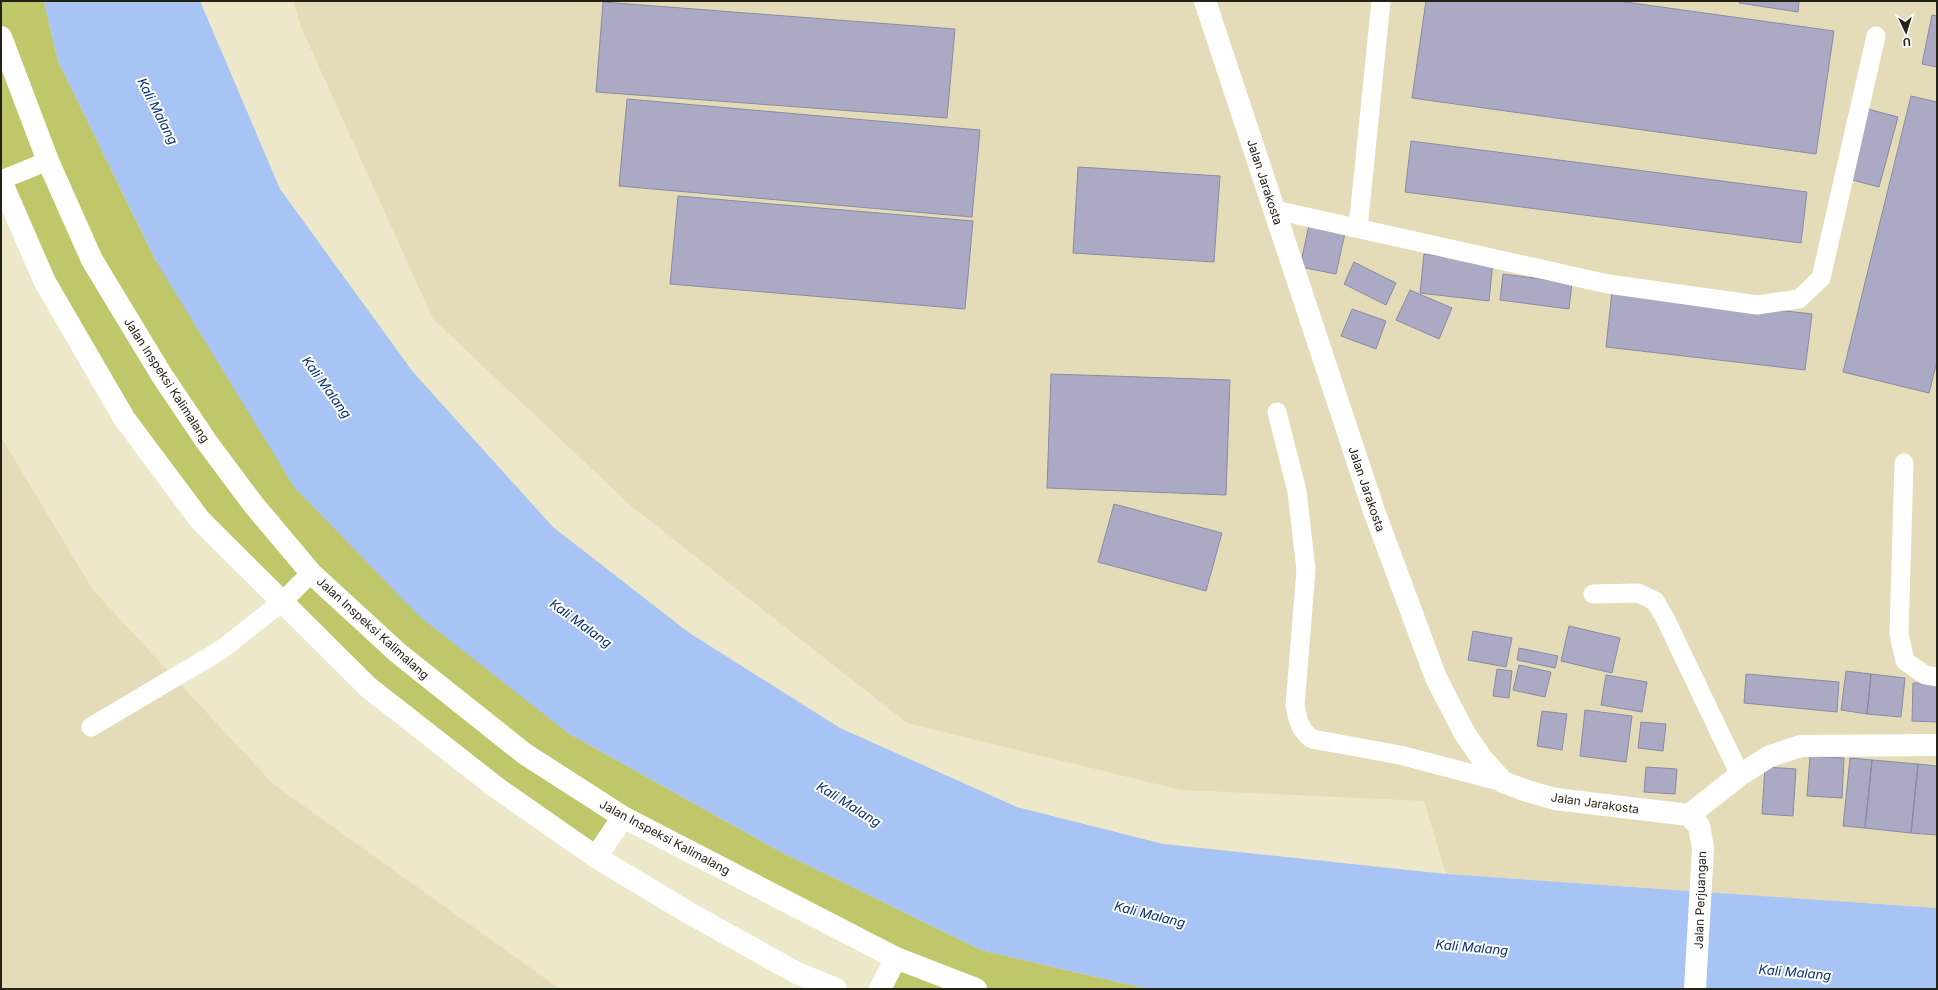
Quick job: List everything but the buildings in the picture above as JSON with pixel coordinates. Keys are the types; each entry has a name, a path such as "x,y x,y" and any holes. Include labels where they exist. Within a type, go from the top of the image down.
{"main road":[{"name":"Jalan Jarakosta","path":"1205,1 1374,511 1436,678 1465,734 1483,760 1504,782 1555,799 1689,815"},
{"name":"Jalan Inspeksi Kalimalang","path":"1,37 48,161 92,260 160,374 206,441 253,504 312,573 398,653 525,754 623,817 896,958 976,989"},
{"path":"1,181 45,282 124,418 200,520 368,687 497,788 596,857 689,913 790,969 836,989"},
{"path":"1689,815 1740,775 1770,756 1801,746 1937,745"},
{"name":"Jalan Perjuangan","path":"1689,815 1699,826 1703,848 1703,871 1695,989"},
{"path":"596,857 623,817"},
{"path":"880,989 896,958"}],"lane":[{"path":"1358,228 1381,1"},
{"path":"1274,210 1608,284 1757,305 1799,299 1821,278 1876,36"},
{"path":"1,181 48,161"},
{"path":"1277,412 1297,491 1306,570 1295,706 1298,721 1303,732 1312,739 1400,755 1504,782"},
{"path":"1904,463 1899,634 1905,661 1925,675 1937,677"},
{"path":"91,727 221,650 282,602 312,573"},
{"path":"1593,594 1638,593 1655,601 1665,618 1740,775"}],"shaded area":[{"path":"293,1 1937,1 1937,908 1446,874 1424,801 1181,790 907,723 630,505 433,319 301,27"},
{"path":"1,437 93,590 273,784 560,989 1,989"}],"green space":[{"path":"1,1 44,1 58,61 156,261 568,733 779,851 981,950 1148,989 880,989 896,959 624,817 596,857 368,687 282,602 124,418 1,181"}],"water":[{"name":"Kali Malang","path":"44,1 200,1 280,189 413,372 553,527 688,632 840,728 1017,807 1163,844 1446,874 1937,908 1937,989 1148,989 981,950 779,851 568,733 420,617 294,487 156,261 58,61"}]}
